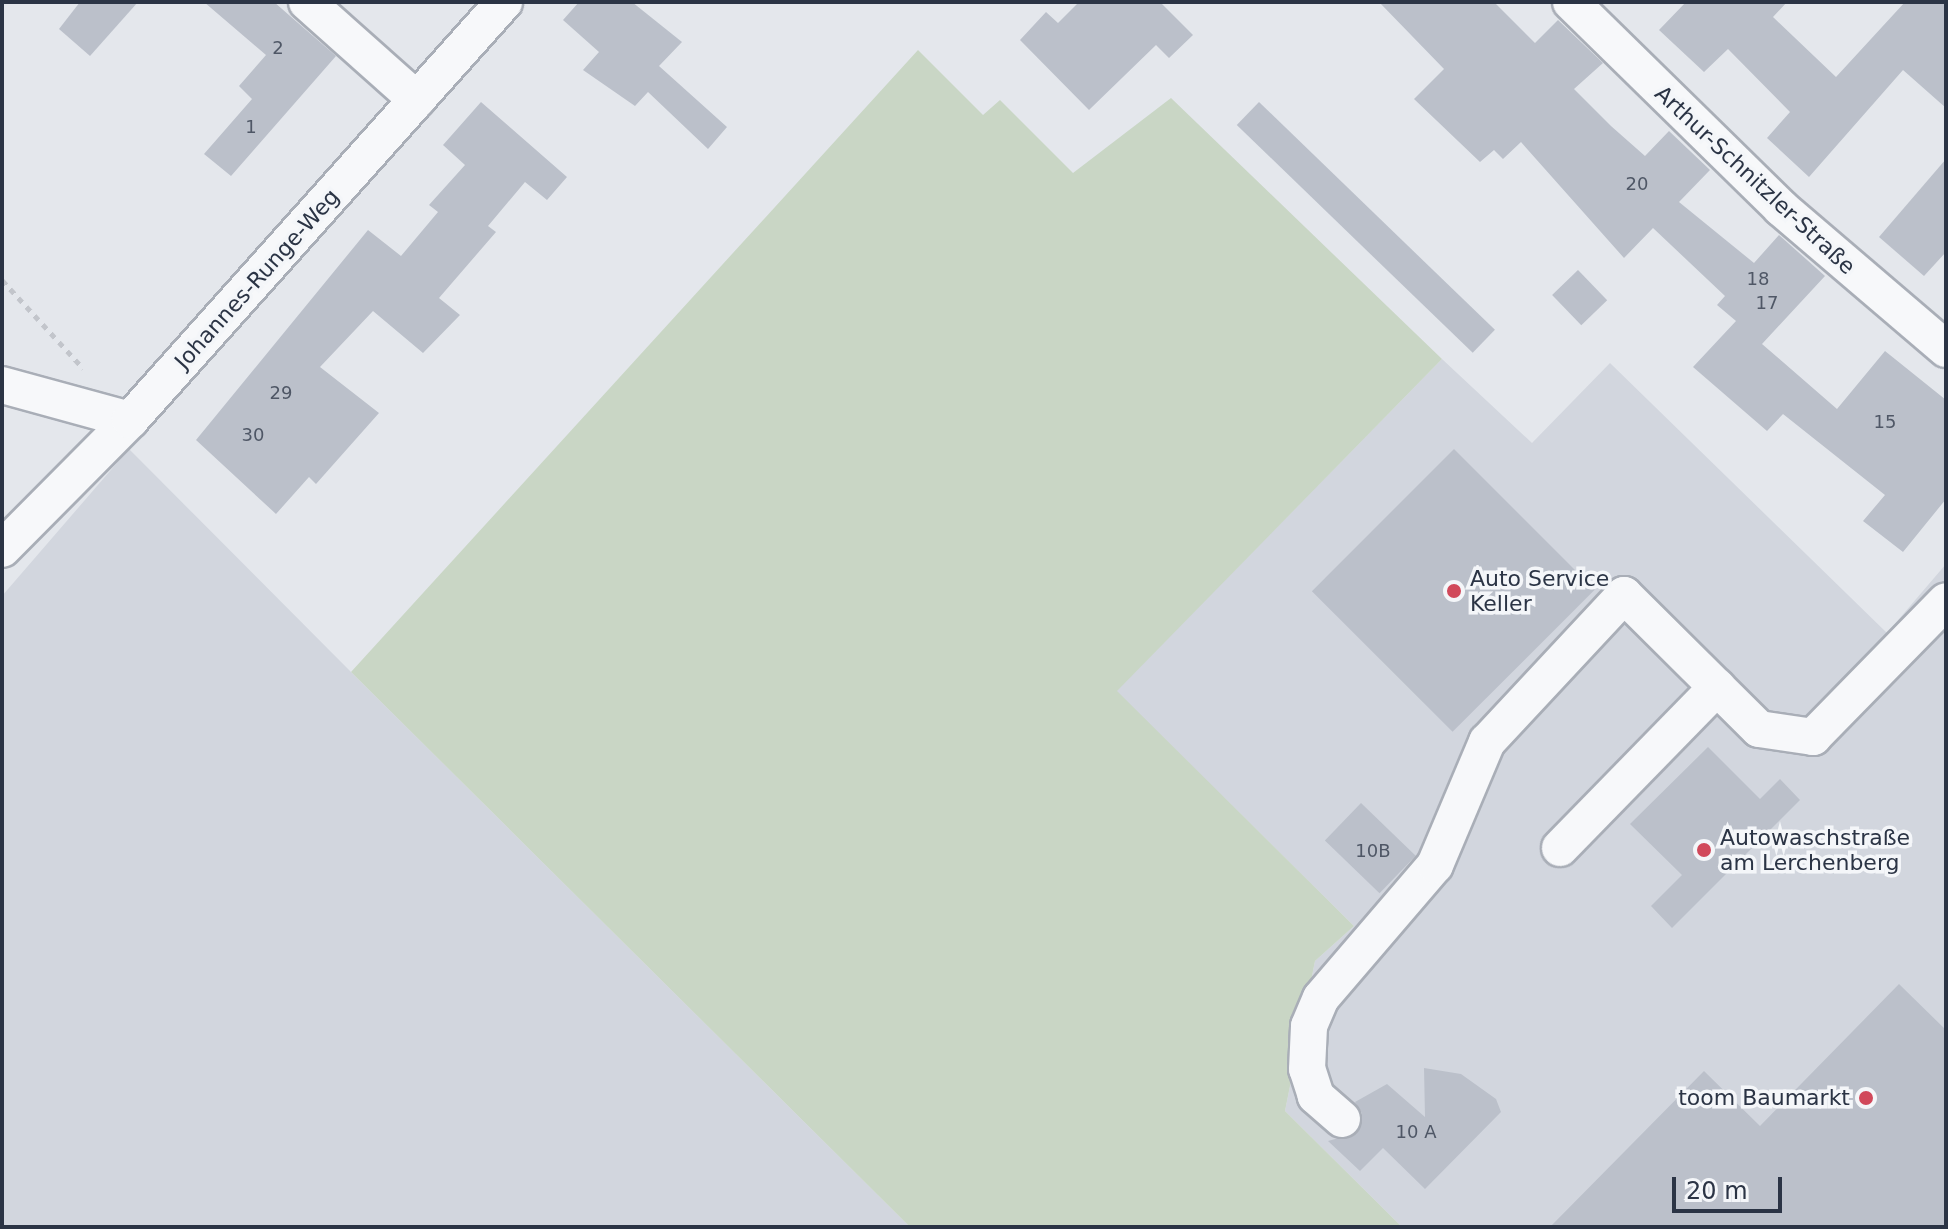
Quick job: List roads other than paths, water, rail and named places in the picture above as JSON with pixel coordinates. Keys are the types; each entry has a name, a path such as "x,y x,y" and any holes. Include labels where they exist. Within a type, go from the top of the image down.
{"street":[{"path":"307,2 417,100"},
{"name":"Johannes-Runge-Weg","path":"2,549 130,420 504,2"},
{"name":"Arthur-Schnitzler-Straße","path":"1571,2 1746,176 1946,349"},
{"path":"2,385 130,420"},
{"path":"1342,1119 1316,1096 1307,1069 1309,1026 1353,954 1435,865 1487,742 1624,595 1759,729 1813,737 1946,601"},
{"path":"1560,848 1717,687"}],"place":[{"name":"Auto Service Keller","path":"1454,591"},
{"name":"Autowaschstraße am Lerchenberg","path":"1704,850"},
{"name":"toom Baumarkt","path":"1866,1098"}]}
